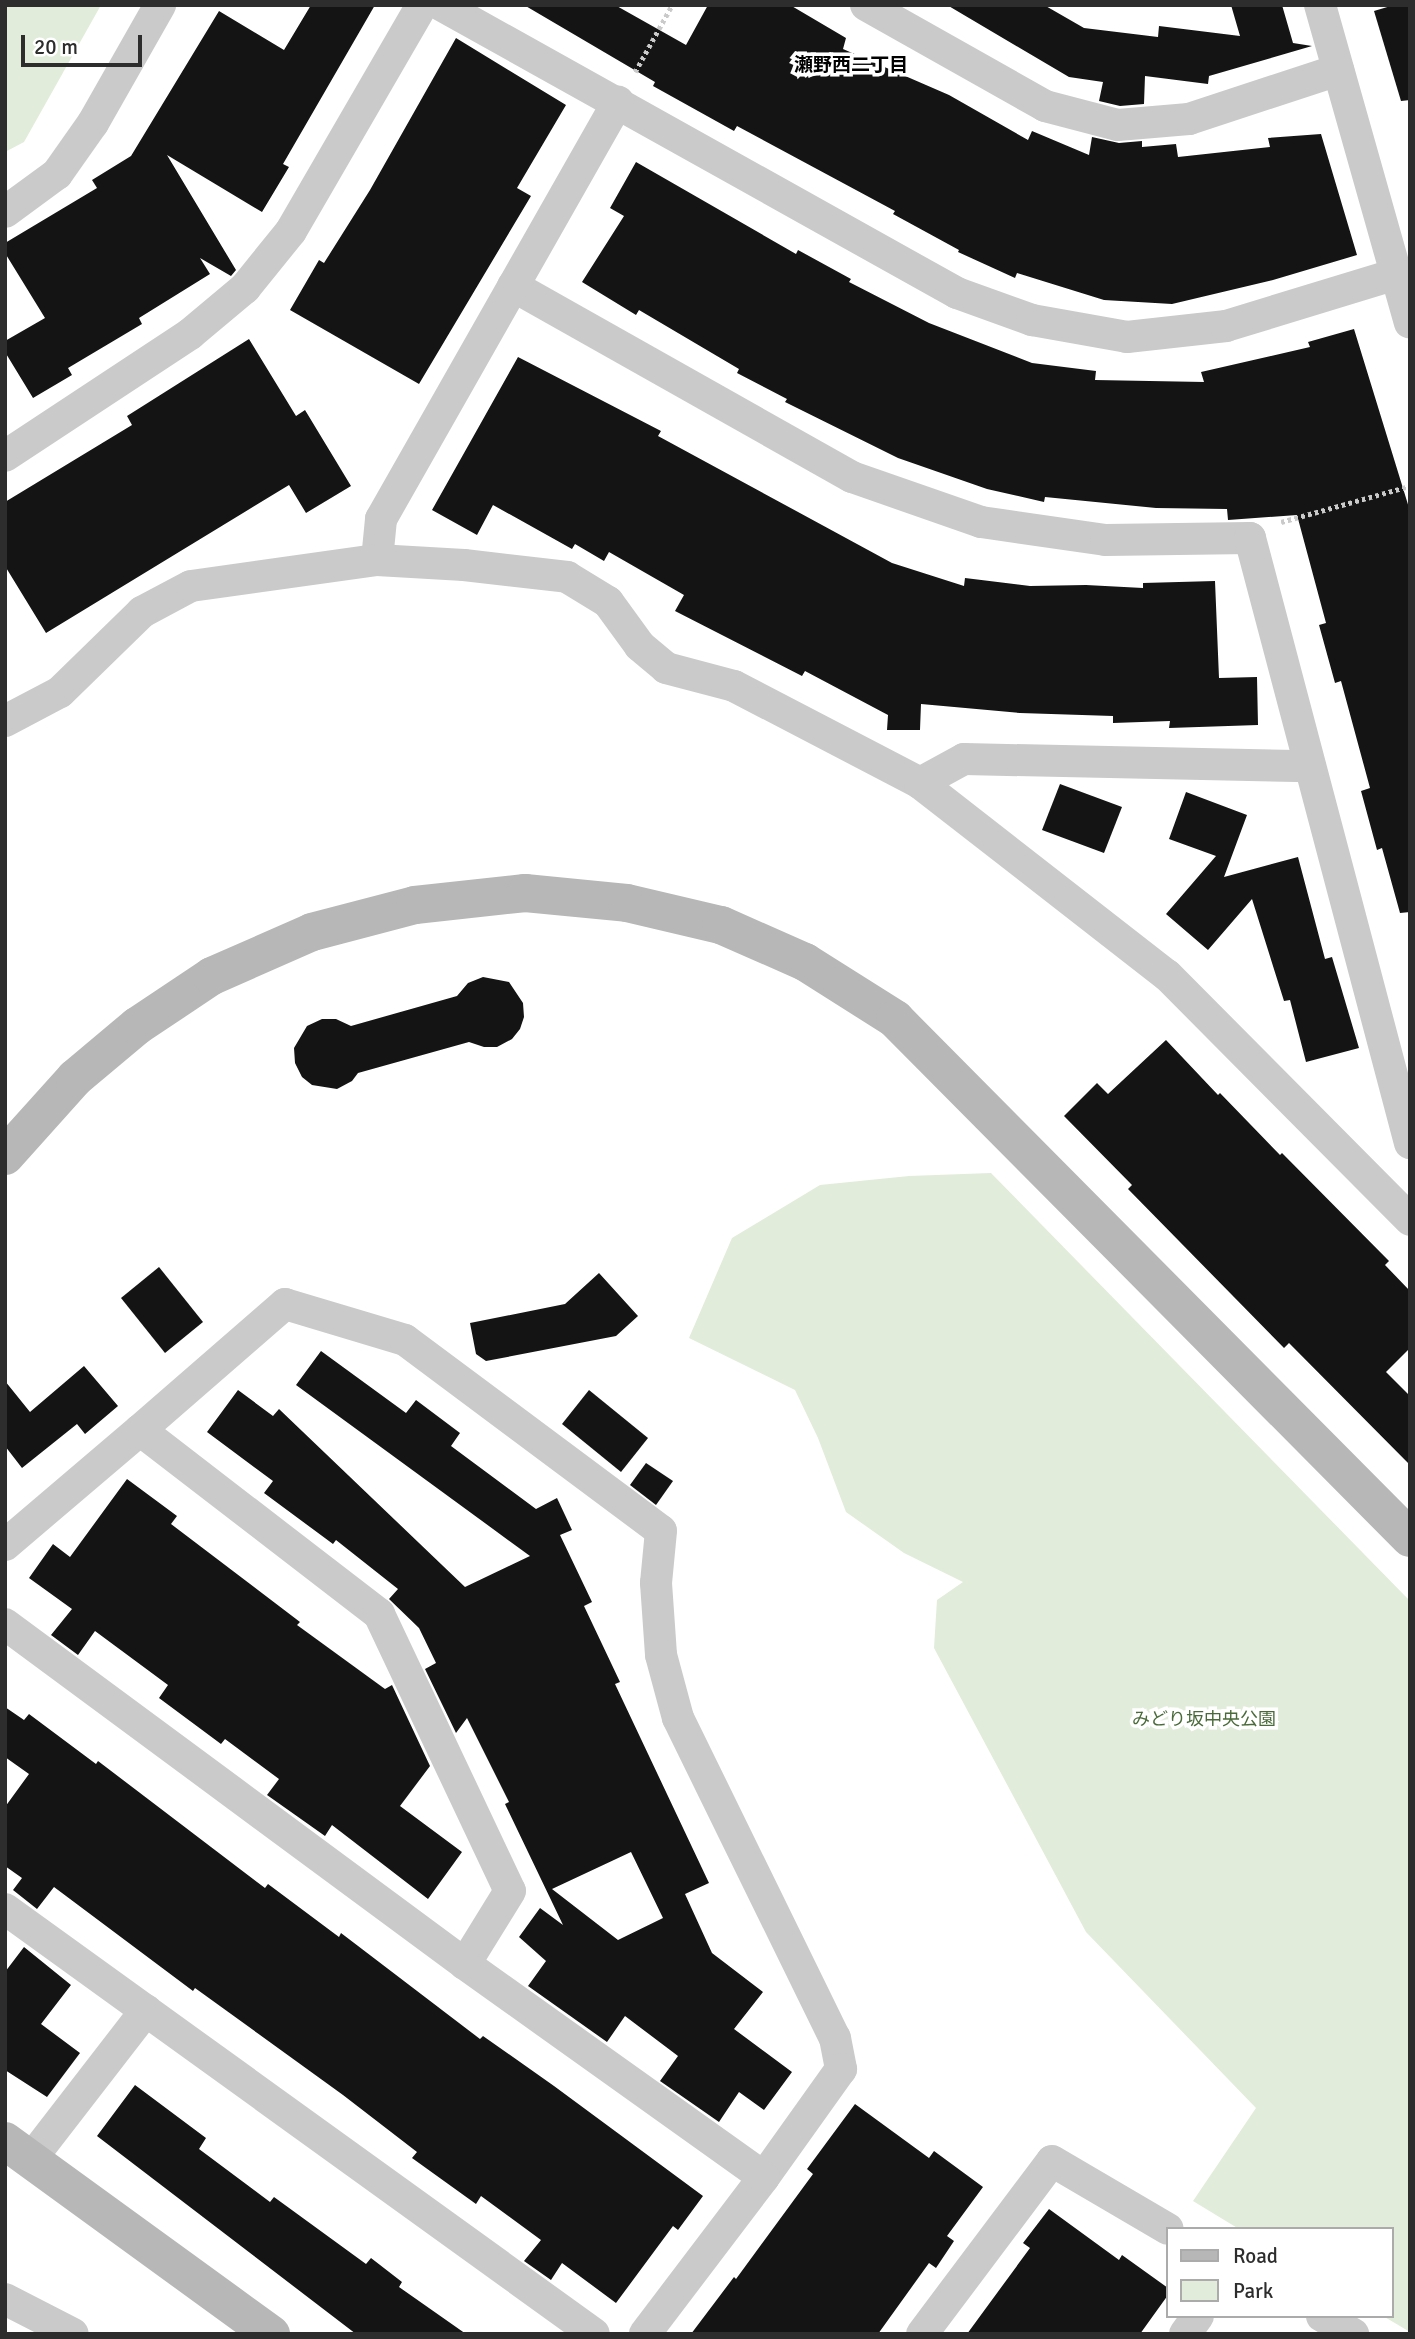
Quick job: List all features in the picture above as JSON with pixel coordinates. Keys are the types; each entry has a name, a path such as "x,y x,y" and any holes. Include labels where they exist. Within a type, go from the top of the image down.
{"street":[{"path":"5,212 57,174 93,123 160,5"},
{"path":"5,456 190,334 245,289 291,231 422,5"},
{"path":"441,5 957,293 1032,320 1127,337 1226,326 1396,274"},
{"path":"866,5 1045,106 1118,125 1189,119 1338,70"},
{"path":"1320,5 1410,322"},
{"path":"377,560 381,519 618,102"},
{"path":"513,286 852,477 968,518 1106,540 1250,538 1410,1143"},
{"path":"5,721 60,692 142,612 191,586 377,560 464,565 567,577 608,601 640,646 666,668 734,686 920,783 1167,975 1408,1211"},
{"path":"920,783 964,759 1310,766"},
{"path":"5,1156 75,1079 137,1026 212,976 313,932 415,905 526,893 627,903 721,925 806,962 895,1019 1410,1538"},
{"path":"5,1545 285,1304 405,1340 661,1531 656,1583 661,1655 678,1718 835,2038 841,2069 764,2177 645,2334"},
{"path":"140,1430 379,1614 510,1891 465,1964"},
{"path":"5,1624 465,1964 764,2177"},
{"path":"5,1909 594,2334"},
{"path":"146,2010 18,2150 271,2334"},
{"path":"922,2334 1052,2161 1166,2228"},
{"path":"5,2300 73,2334"},
{"path":"1185,2334 1197,2318"},
{"path":"1325,2318 1353,2334"}],"path":[{"path":"618,102 672,5"},
{"path":"1250,538 1265,527 1410,486"}],"green space":[{"path":"5,5 101,5 24,142 5,152"},
{"name":"みどり坂中央公園","path":"991,1173 1410,1601 1410,2332 1386,2318 1394,2318 1394,2227 1236,2227 1193,2201 1256,2108 1086,1932 934,1648 937,1600 963,1582 904,1553 846,1512 818,1438 795,1390 689,1338 732,1238 820,1185 909,1176"}],"building":[{"path":"311,5 375,5 283,164 289,167 262,212 167,155 236,270 231,276 200,258 210,274 139,318 142,324 68,368 72,375 33,398 5,352 5,341 45,318 5,253 5,243 97,188 92,180 131,156 219,11 284,50"},
{"path":"524,5 615,5 686,45 708,5 790,5 846,38 843,49 949,95 1028,140 1032,131 1089,155 1092,137 1119,143 1142,141 1142,147 1176,144 1178,157 1270,147 1268,138 1321,134 1357,255 1273,280 1172,304 1104,300 1017,273 1015,278 958,252 959,250 893,214 895,211 737,126 734,131 653,86 655,82"},
{"path":"947,5 1044,5 1084,28 1158,37 1159,26 1240,36 1231,5 1282,5 1293,43 1312,46 1209,76 1208,84 1145,76 1144,104 1120,106 1099,101 1103,82 1069,77"},
{"path":"1394,5 1410,5 1410,100 1401,101 1374,11"},
{"path":"456,38 566,105 517,188 531,196 419,384 290,310 319,260 324,263 370,190"},
{"path":"636,162 796,254 798,250 851,279 849,282 929,323 1032,363 1096,371 1095,380 1204,382 1201,372 1310,347 1308,342 1354,329 1410,511 1410,912 1400,913 1382,848 1377,850 1361,791 1370,788 1341,681 1335,683 1319,625 1326,623 1297,515 1228,520 1227,509 1156,508 1045,497 1044,502 987,489 898,458 785,402 787,399 737,373 739,369 639,310 636,315 582,282 624,216 610,208"},
{"path":"249,339 296,416 305,410 351,486 306,513 289,485 46,633 5,566 5,502 132,425 127,416"},
{"path":"518,357 661,431 658,436 892,563 964,586 965,578 1030,586 1143,588 1143,583 1215,581 1219,678 1257,677 1258,725 1169,728 1170,721 1113,723 1113,716 1020,713 921,704 920,730 887,730 888,715 805,671 802,676 675,611 684,595 609,552 604,561 575,544 572,549 493,505 477,535 432,510"},
{"path":"1060,784 1122,807 1104,853 1042,830"},
{"path":"1186,792 1247,815 1224,877 1298,857 1325,959 1332,957 1359,1048 1306,1062 1290,1000 1284,1001 1252,899 1208,950 1166,914 1216,856 1169,839"},
{"path":"483,977 509,982 523,1003 524,1017 520,1029 512,1039 497,1047 484,1047 469,1042 358,1073 352,1081 337,1089 312,1085 302,1077 295,1063 294,1048 307,1026 322,1019 336,1019 351,1026 457,996 468,983"},
{"path":"1166,1040 1218,1095 1220,1093 1280,1155 1282,1153 1389,1261 1385,1265 1410,1291 1410,1348 1386,1372 1410,1396 1410,1465 1289,1343 1284,1348 1128,1189 1132,1185 1064,1116 1097,1083 1108,1094"},
{"path":"159,1267 203,1322 165,1353 121,1298"},
{"path":"599,1273 638,1316 616,1336 486,1361 476,1354 470,1323 565,1304"},
{"path":"321,1351 406,1413 416,1400 460,1433 451,1446 536,1509 557,1498 572,1530 560,1535 592,1602 584,1606 620,1682 615,1684 709,1883 685,1894 712,1953 763,1992 734,2029 792,2072 764,2110 739,2092 719,2122 660,2081 678,2056 625,2016 607,2042 528,1986 546,1961 519,1937 540,1908 563,1925 505,1804 509,1802 467,1718 456,1733 425,1669 436,1663 419,1628 389,1599 398,1589 336,1540 333,1544 264,1493 273,1481 207,1432 238,1390 273,1416 279,1409 465,1587 530,1556 296,1385","holes":["631,1852 663,1918 618,1940 552,1889"]},
{"path":"84,1366 118,1406 85,1434 77,1424 22,1468 5,1446 5,1381 30,1412"},
{"path":"589,1390 648,1438 621,1472 562,1424"},
{"path":"646,1463 673,1481 656,1505 630,1485"},
{"path":"127,1479 177,1516 171,1524 300,1622 297,1625 385,1689 392,1685 430,1766 400,1806 462,1852 428,1899 332,1825 325,1836 267,1795 279,1779 225,1739 221,1744 159,1698 168,1685 95,1631 78,1655 51,1635 72,1609 29,1578 53,1544 70,1557"},
{"path":"5,1707 24,1720 29,1714 96,1764 98,1761 265,1888 268,1884 339,1937 341,1933 480,2039 483,2036 703,2196 678,2230 673,2226 616,2303 562,2263 551,2280 524,2261 541,2240 481,2196 476,2204 412,2158 417,2152 343,2095 195,1988 193,1991 54,1887 37,1909 13,1890 22,1878 5,1866 5,1807 29,1774 5,1757"},
{"path":"24,1947 71,1985 41,2024 80,2053 47,2097 5,2070 5,1972"},
{"path":"135,2085 206,2138 199,2149 270,2202 274,2197 366,2264 371,2258 402,2282 399,2287 466,2334 356,2334 97,2136"},
{"path":"855,2104 929,2158 934,2151 983,2187 947,2236 954,2241 936,2268 929,2263 878,2334 691,2334 734,2277 736,2279 813,2174 807,2169"},
{"path":"1049,2209 1119,2260 1122,2255 1166,2287 1166,2298 1140,2334 967,2334 1030,2248 1023,2243"}],"district":[{"name":"瀬野西二丁目","path":"851,66"}]}
